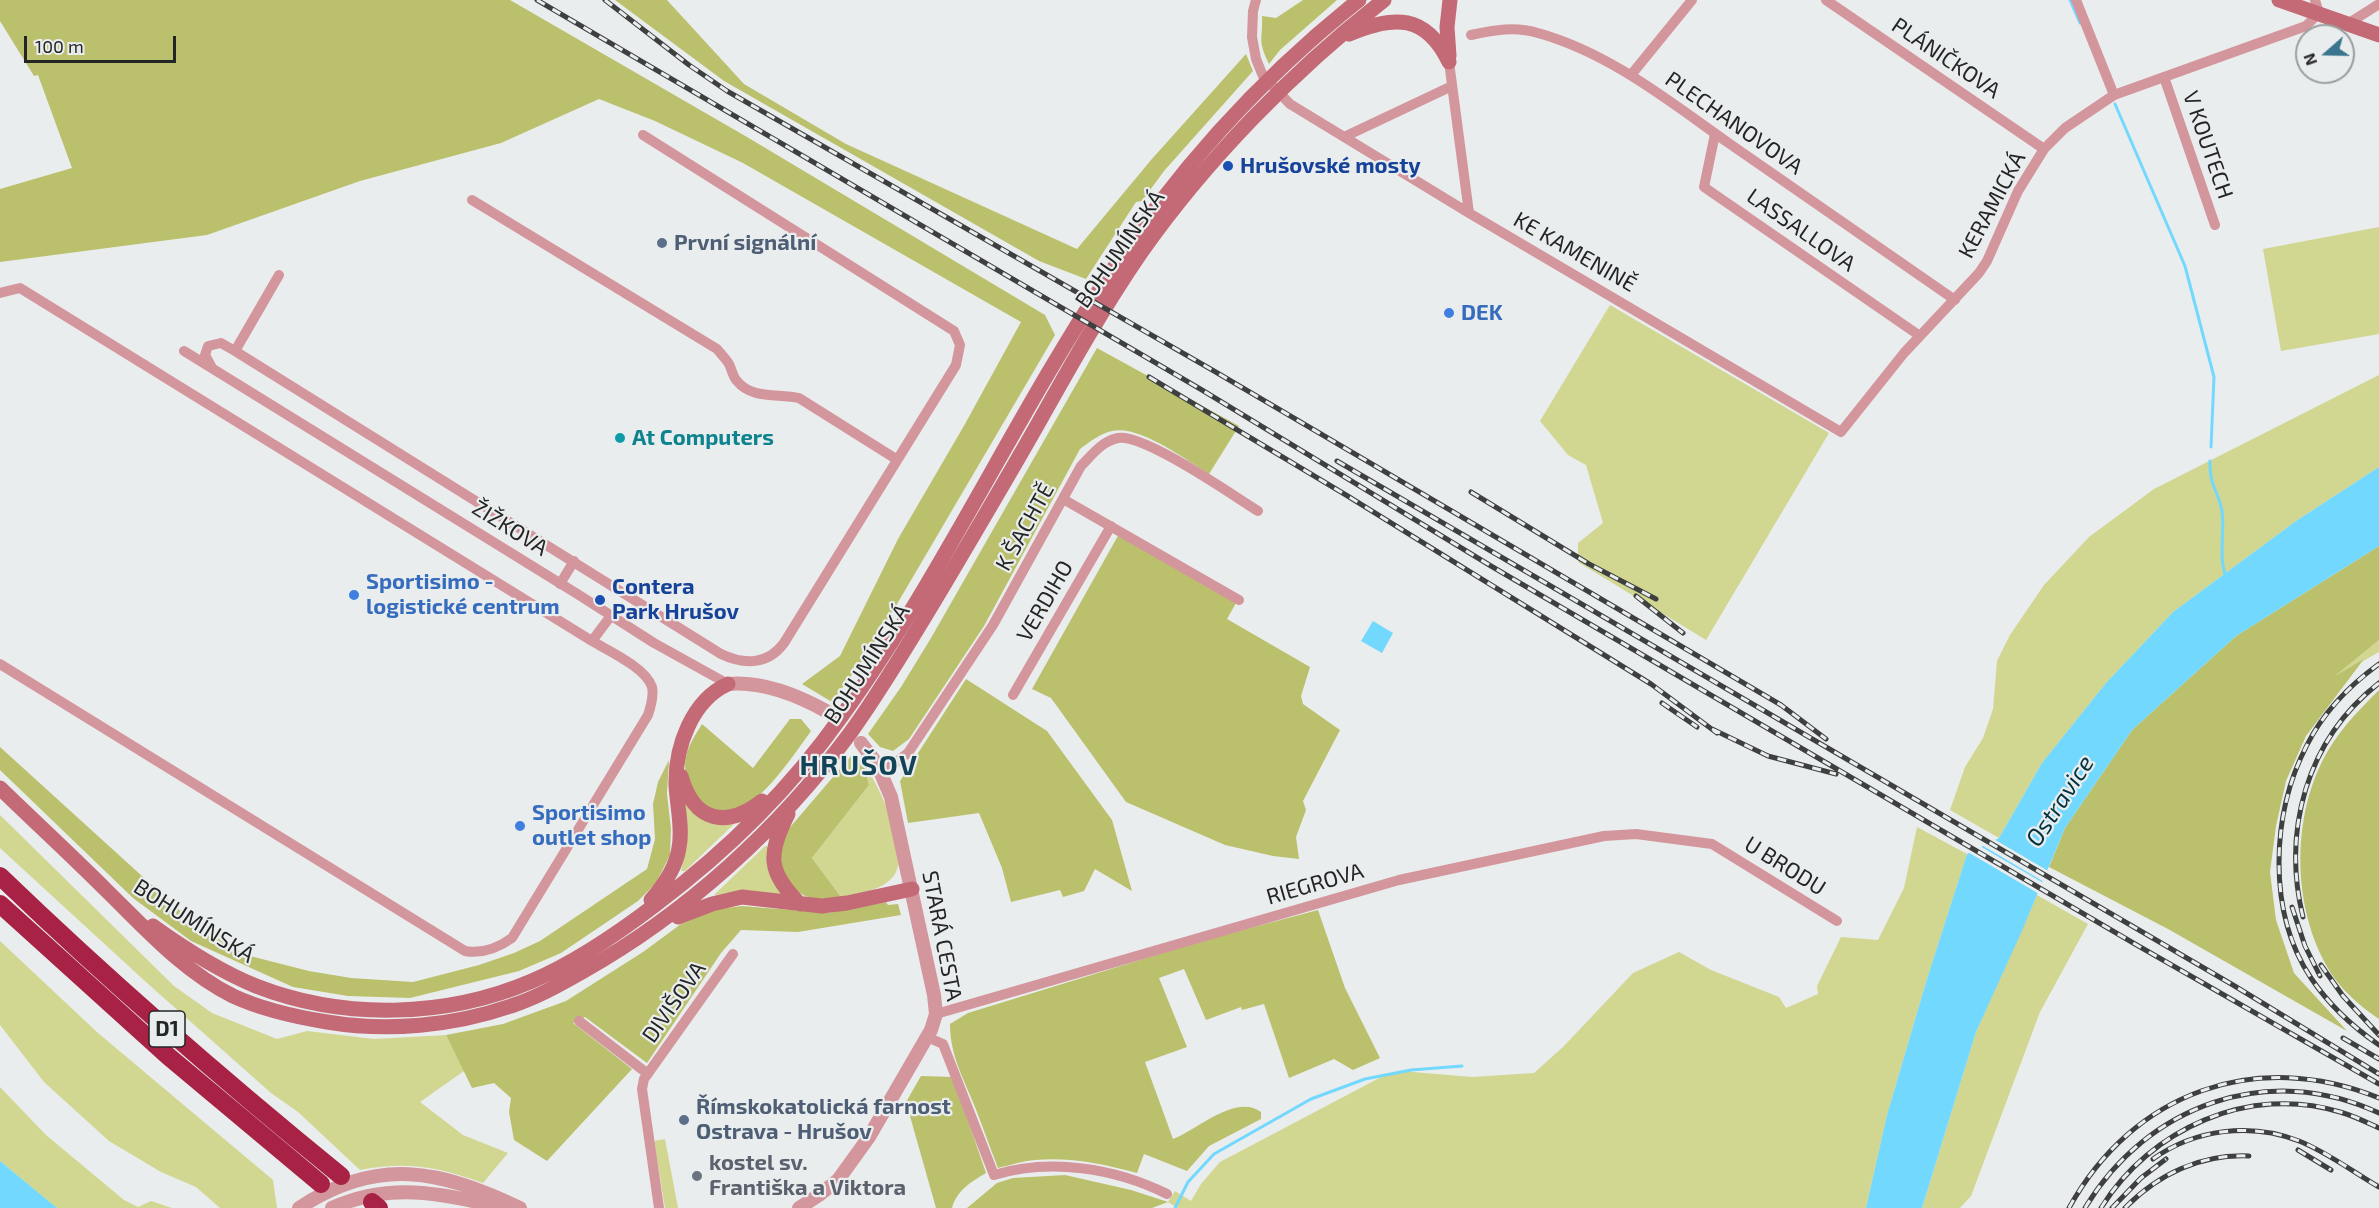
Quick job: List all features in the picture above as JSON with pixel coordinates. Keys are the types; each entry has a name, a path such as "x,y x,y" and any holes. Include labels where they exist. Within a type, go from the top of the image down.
{"highway":[{"name":"D1","path":"0,876 146,1011 341,1176"},
{"name":"D1","path":"0,904 168,1056 321,1184"}],"main road":[{"path":"1318,35 1344,0"},
{"name":"BOHUMÍNSKÁ","path":"110,894 169,937 233,976 292,998 358,1009 425,1008 492,995 550,973 614,935 668,896 719,853 795,776 824,740 908,615 1114,281 1153,212 1209,142 1286,64 1359,0"},
{"name":"BOHUMÍNSKÁ","path":"1114,281 1141,253 1188,191 1236,137 1335,39 1384,0"},
{"path":"1449,62 1447,27 1450,0"},
{"path":"2279,0 2317,6 2349,23 2379,35"},
{"path":"1335,39 1380,22 1397,21 1415,25 1428,32 1440,42 1449,62"},
{"name":"BOHUMÍNSKÁ","path":"0,788 180,962 200,977 230,994 279,1012 311,1020 357,1026 427,1025 474,1017 518,1004 569,980 651,929 730,865 807,787 864,713 920,625 1072,346"},
{"path":"614,935 652,899 673,869 680,838 676,783 681,743 696,713 711,693 728,684"},
{"path":"678,761 684,788 696,807 724,818 745,812 795,776"},
{"path":"800,904 779,881 775,873 774,856 783,823 807,787"},
{"path":"651,929 692,910 742,897 822,906 848,903 912,889"}],"street":[{"name":"KE KAMENINĚ","path":"1256,0 1253,11 1252,37 1256,59 1263,76 1290,104 1469,213 1841,432"},
{"path":"1631,75 1692,0"},
{"name":"PLÁNIČKOVA","path":"1826,0 2044,149"},
{"path":"2076,0 2114,95"},
{"path":"2349,23 2379,4"},
{"name":"KERAMICKÁ","path":"1841,432 1920,336 1955,300 1987,261 2018,191 2044,149 2065,128 2114,95 2306,27 2317,6"},
{"name":"PLECHANOVOVA","path":"1471,35 1496,29 1515,28 1537,32 1565,42 1631,75 1955,300"},
{"path":"1449,62 1469,213"},
{"name":"V KOUTECH","path":"2164,77 2215,225"},
{"path":"1344,137 1452,86"},
{"name":"LASSALLOVA","path":"1715,134 1704,187 1920,336"},
{"path":"223,376 206,359 206,349 217,342 235,351 721,654 743,661 763,660 775,654 784,643 956,364 960,345 954,331 643,135"},
{"path":"472,200 717,349 729,363 735,380 747,390 769,396 786,394 799,398 896,459"},
{"path":"235,351 279,274"},
{"path":"0,293 20,288 638,669 653,689 648,715 512,938 501,946 475,953 465,951 0,664"},
{"name":"ŽIŽKOVA","path":"184,351 610,617 728,684 746,684 789,694 825,711"},
{"name":"K ŠACHTĚ","path":"882,773 904,758 916,741 993,625 1081,466 1102,444 1119,438 1148,445 1258,511"},
{"path":"1063,499 1239,600"},
{"name":"VERDIHO","path":"1012,694 1111,526"},
{"path":"560,584 574,561"},
{"path":"592,641 610,617"},
{"name":"STARÁ CESTA","path":"800,1208 825,1191 852,1162 927,1037 936,1014 934,994 895,810 882,773 861,743"},
{"name":"RIEGROVA","path":"936,1014 1410,877 1604,836 1636,834 1712,844"},
{"name":"U BRODU","path":"1712,844 1837,921"},
{"name":"DIVIŠOVA","path":"659,1208 642,1089 648,1074 733,954"},
{"name":"DIVIŠOVA","path":"579,1021 648,1074"},
{"path":"927,1037 943,1044 994,1174 1028,1167 1073,1167 1106,1172 1167,1194"},
{"path":"299,1208 321,1195 358,1181 396,1174 427,1175 464,1184 520,1208"},
{"path":"332,1208 358,1198 390,1191 445,1195 504,1208"}],"green space":[{"path":"0,0 510,0 747,137 1045,315 1055,335 870,650 832,702 802,684 840,656 898,539 1021,322 743,163 655,121 599,99 501,143 360,181 207,235 0,262 0,189 72,168 38,75 34,76 0,21"},
{"path":"615,0 667,0 744,84 846,144 1077,249 1151,160 1246,54 1253,71 1164,171 1142,201 1136,202 1086,279 1039,261 724,81"},
{"path":"1303,0 1337,0 1280,50 1269,64 1262,44 1262,16 1276,18"},
{"path":"2379,227 2379,334 2281,351 2263,249"},
{"path":"1610,305 1829,433 1706,640 1578,562 1578,543 1603,523 1586,465 1568,455 1540,421"},
{"path":"1097,348 1239,426 1209,474 1162,445 1136,433 1112,431 1095,438 1080,449 984,626 909,739 893,751 880,747 868,734 901,687 931,638"},
{"path":"2379,375 2379,467 2296,521 2173,612 2106,683 2042,763 1999,838 1950,810 1965,767 1983,738 1993,709 1997,661 2010,635 2044,585 2089,537 2154,489"},
{"path":"1119,534 1236,603 1227,619 1310,667 1301,696 1303,704 1340,730 1303,801 1306,810 1296,837 1299,859 1273,856 1225,845 1126,802 1051,698 1032,689"},
{"path":"2379,546 2379,640 2335,676 2364,659 2306,736 2286,781 2276,826 2270,872 2276,920 2294,973 2347,1031 2168,929 2049,867 2065,828 2132,730 2236,636"},
{"path":"2379,640 2379,652 2330,680"},
{"path":"966,679 1047,731 1112,820 1132,891 1095,869 1084,891 1063,897 1060,890 1011,902 1002,868 979,813 908,823 900,781"},
{"path":"2379,690 2379,1019 2344,990 2320,954 2303,896 2300,865 2307,804 2316,775 2340,733"},
{"path":"790,719 801,719 811,731 778,776 757,797 736,810 726,812 708,807 694,794 686,776 685,760 690,744 702,724 753,768"},
{"path":"0,747 197,926 246,955 309,971 351,978 413,982 479,965 514,953 540,941 647,869 655,839 653,804 658,782 669,760 667,794 671,829 670,855 656,883 638,901 561,953 519,971 410,998 348,996 293,987 191,941 133,898 0,770"},
{"path":"851,756 863,762 869,785 812,858 841,897 818,899 805,896 783,878 780,849 786,832"},
{"path":"863,762 890,816 896,833 899,863 890,880 878,888 841,897 812,858 869,785"},
{"path":"685,802 712,822 734,824 685,871 681,871 683,861"},
{"path":"0,815 174,986 212,1013 277,1039 307,1031 374,1039 446,1035 464,1071 420,1102 463,1135 508,1153 483,1183 423,1167 393,1166 360,1170 298,1112 271,1093 147,983 0,848"},
{"path":"1917,827 1967,854 1887,1115 1866,1208 1178,1208 1168,1202 1175,1191 1191,1201 1201,1184 1220,1162 1385,1075 1401,1071 1472,1077 1534,1073 1563,1047 1633,973 1679,952 1711,970 1779,997 1786,1008 1818,994 1817,986 1841,937 1878,940 1904,888"},
{"path":"765,846 770,847 786,896 742,893 714,895"},
{"path":"2037,895 2088,924 2040,1012 1971,1196 1960,1208 1922,1208 1976,1032"},
{"path":"886,902 888,905 898,904 901,915 798,932 741,930 721,953 647,1063 585,1017 573,1023 632,1069 547,1161 514,1140 509,1112 511,1098 494,1083 472,1088 446,1035 503,1024 566,1001 643,952 681,924 711,910 742,906 829,913"},
{"path":"1318,910 1345,988 1380,1058 1353,1070 1334,1059 1289,1078 1264,1004 1242,1010 1241,1007 1206,1020 1184,969 1159,978 1187,1047 1145,1062 1173,1139 1217,1115 1240,1107 1251,1107 1261,1112 1261,1119 1209,1146 1187,1171 1144,1154 1137,1173 1074,1160 1048,1159 998,1168 955,1057 950,1024 968,1013 1205,940"},
{"path":"0,941 98,1033 273,1180 277,1208 220,1208 196,1187 161,1172 109,1141 44,1082 0,1025"},
{"path":"921,1076 953,1077 986,1173 961,1191 952,1208 936,1208 906,1102"},
{"path":"0,1087 46,1135 124,1200 138,1207 151,1201 172,1208 57,1208 0,1161"},
{"path":"665,1139 678,1208 665,1208 654,1141"},
{"path":"1065,1175 1131,1190 1168,1202 1152,1208 967,1208 997,1183 1013,1178"}],"water":[{"name":"Ostravice","path":"2379,467 2379,546 2236,636 2132,730 2065,828 1976,1032 1922,1208 1866,1208 1887,1115 1967,854 1999,838 2042,763 2106,683 2173,612 2296,521"},
{"path":"1373,621 1393,633 1382,653 1361,641"},
{"path":"0,1161 57,1208 0,1208"}],"pier":[{"path":"1992,838 2050,872 2046,883 1980,844"},
{"path":"1978,845 2045,884 2041,895 1966,851"}],"waterway":[{"path":"2070,0 2080,23"},
{"path":"2115,104 2185,266 2214,377 2211,447"},
{"path":"2210,461 2211,477 2222,511 2222,561 2226,577"},
{"path":"1175,1208 1188,1182 1214,1154 1311,1099 1365,1079 1411,1070 1462,1066"}],"railway":[{"path":"537,0 1202,390 1491,566 2135,944 2379,1084"},
{"path":"605,0 689,65 727,91 1214,371 1781,705 1826,739"},
{"path":"1149,377 1346,495 1651,684 1717,733"},
{"path":"1337,461 2233,985 2379,1074"},
{"path":"1471,492 1589,564 1656,599"},
{"path":"1636,596 1683,633"},
{"path":"2379,664 2338,700 2313,733 2295,772 2286,801 2279,863 2281,893 2287,923 2297,952 2311,978 2342,1015 2379,1045"},
{"path":"2303,917 2297,885 2296,852 2299,820 2306,789 2317,759 2333,732 2354,706 2379,683"},
{"path":"1662,703 1697,727"},
{"path":"1712,729 1768,756 1836,774"},
{"path":"2292,907 2305,946 2320,976"},
{"path":"2321,965 2343,996 2379,1035"},
{"path":"2343,1038 2379,1059"},
{"path":"2069,1208 2096,1168 2127,1135 2163,1109 2202,1091 2244,1080 2288,1078 2333,1084 2379,1098"},
{"path":"2085,1208 2111,1172 2141,1142 2176,1119 2214,1102 2254,1093 2295,1091 2337,1098 2379,1113"},
{"path":"2101,1208 2122,1180 2146,1156 2174,1136 2205,1120 2237,1109 2271,1104 2306,1105 2345,1114 2379,1128"},
{"path":"2153,1159 2169,1149 2205,1135 2243,1130 2262,1132 2299,1141 2330,1156 2379,1187"},
{"path":"2298,1150 2331,1170"},
{"path":"2125,1208 2152,1185 2181,1169 2214,1158 2249,1156"},
{"path":"2112,1208 2141,1178 2166,1159"}],"place":[{"name":"Hrušovské mosty","path":"1228,166"},
{"name":"První signální","path":"662,243"},
{"name":"DEK","path":"1449,313"},
{"name":"At Computers","path":"620,438"},
{"name":"Sportisimo - logistické centrum","path":"354,595"},
{"name":"Contera Park Hrušov","path":"600,600"},
{"name":"Sportisimo outlet shop","path":"520,826"},
{"name":"Římskokatolická farnost Ostrava - Hrušov","path":"684,1120"},
{"name":"kostel sv. Františka a Viktora","path":"697,1176"}],"district":[{"name":"HRUŠOV","path":"859,766"}]}
